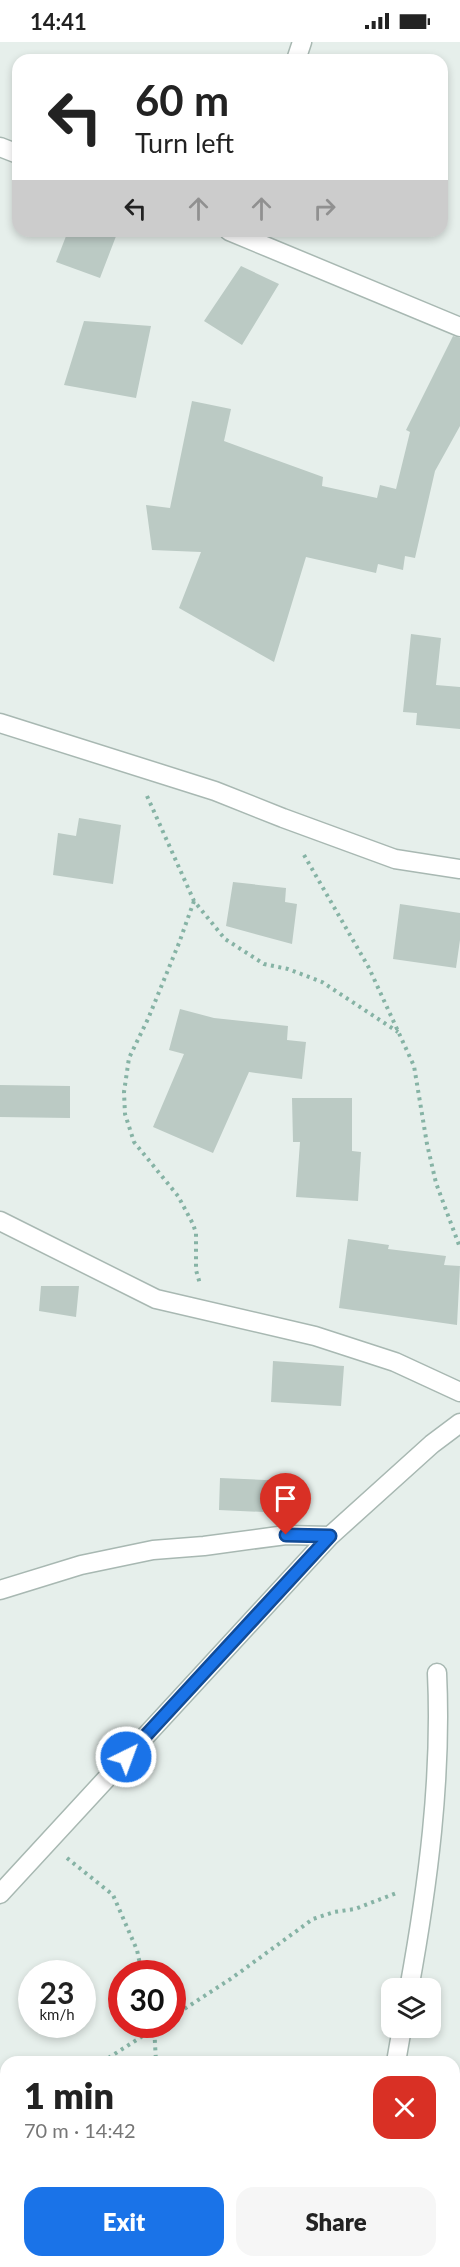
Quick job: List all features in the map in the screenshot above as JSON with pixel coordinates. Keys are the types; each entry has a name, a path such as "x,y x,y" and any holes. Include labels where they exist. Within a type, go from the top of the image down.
{"street":[{"path":"254,237 460,327"},
{"path":"0,723 215,791 395,859 460,869"},
{"path":"0,1221 156,1299 335,1343 395,1362 460,1392"},
{"path":"0,1894 330,1536 432,1444 460,1424"},
{"path":"0,1590 81,1565 153,1550 286,1535 330,1536"},
{"path":"411,1978 428,1875 439,1716 437,1673"},
{"path":"397,2056 400,2038"}],"path":[{"path":"131,763 194,901 225,939 264,964 288,969 322,982 400,1033"},
{"path":"283,818 369,968 414,1066 436,1183 459,1245"},
{"path":"194,901 148,1020 129,1058 124,1092 125,1114 134,1142 178,1196 193,1224 196,1233 198,1280 203,1291 224,1315"},
{"path":"48,1842 113,1895 139,1960"},
{"path":"186,2008 232,1978 313,1919 391,1897 428,1875"},
{"path":"111,2056 138,2038"},
{"path":"155,2038 156,2056"}],"building":[{"path":"66,237 116,237 100,278 56,262"},
{"path":"241,266 279,284 242,345 204,321"},
{"path":"84,321 151,326 136,398 64,385"},
{"path":"453,336 460,338 460,426 435,471 415,558 405,556 403,570 378,564 376,573 306,557 274,662 179,608 201,552 152,550 146,505 170,508 192,401 231,409 224,441 323,477 322,486 377,498 380,485 396,489 410,432 406,430"},
{"path":"411,634 441,638 436,685 460,687 460,729 416,725 417,713 403,712"},
{"path":"79,818 121,825 113,884 53,875 58,833 76,836"},
{"path":"233,882 286,888 285,902 297,904 292,944 226,926"},
{"path":"400,904 460,913 460,940 456,968 393,959"},
{"path":"180,1009 214,1018 288,1026 287,1040 306,1042 302,1079 249,1072 213,1153 153,1127 184,1054 169,1050"},
{"path":"0,1085 70,1086 70,1118 0,1117"},
{"path":"292,1098 352,1098 352,1151 361,1152 358,1201 296,1197 300,1142 293,1142"},
{"path":"348,1239 389,1245 388,1249 446,1256 444,1265 460,1266 457,1325 339,1308"},
{"path":"41,1286 79,1286 76,1317 39,1311"},
{"path":"273,1361 344,1366 341,1406 271,1402"},
{"path":"220,1478 287,1481 285,1513 219,1510"}],"route":[{"path":"126,1757 330,1536 286,1535"}]}
